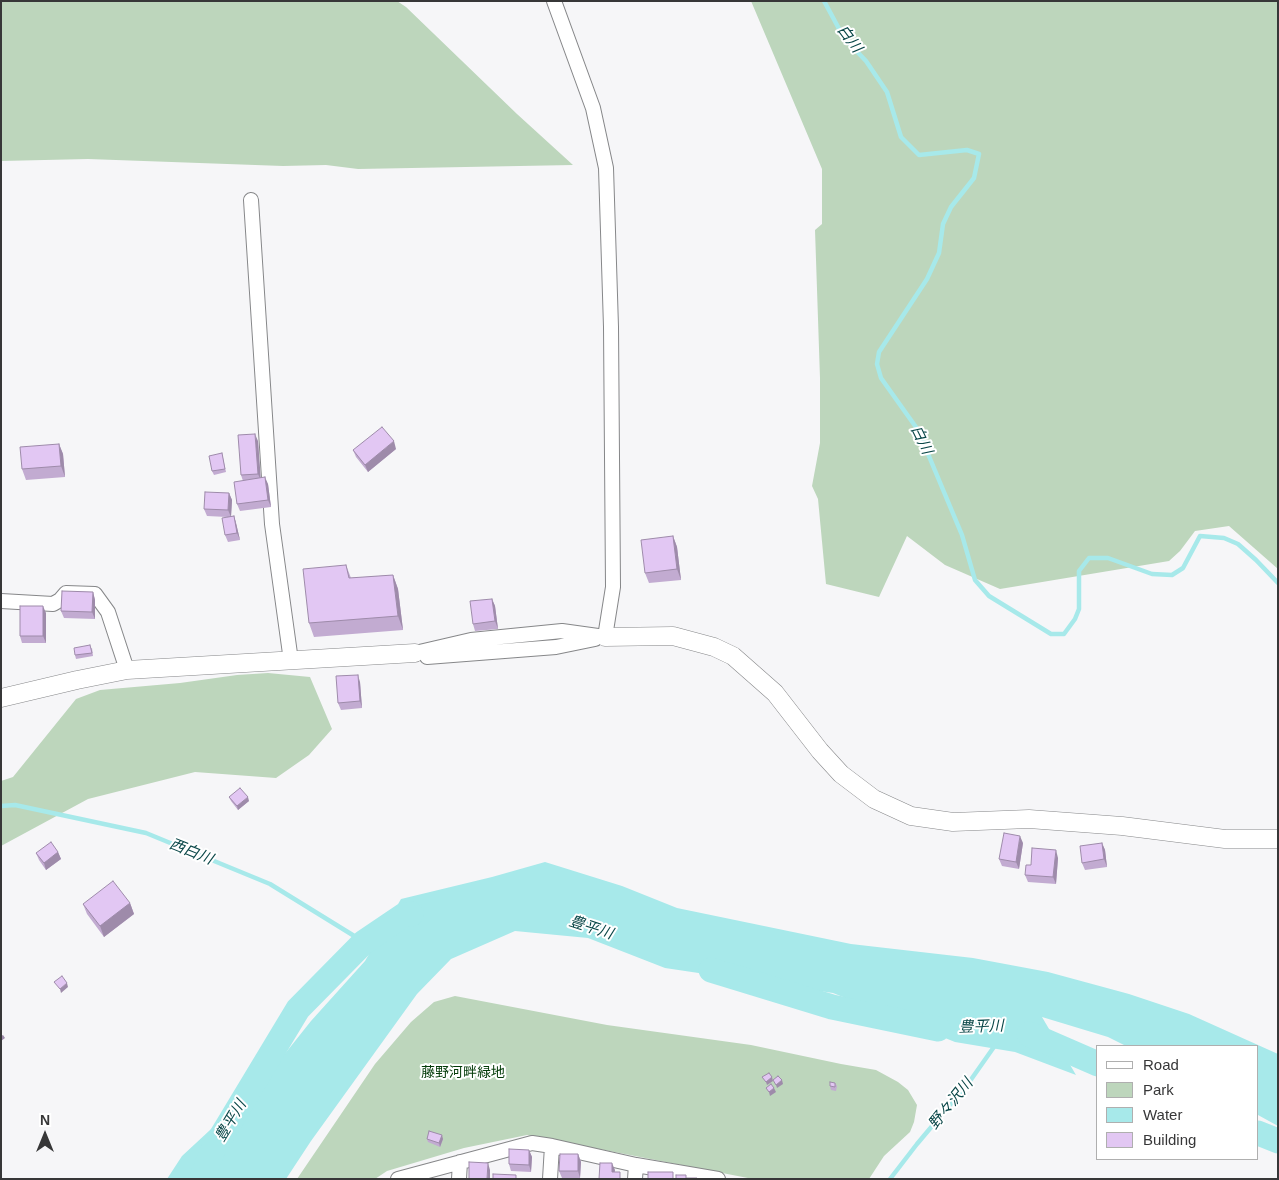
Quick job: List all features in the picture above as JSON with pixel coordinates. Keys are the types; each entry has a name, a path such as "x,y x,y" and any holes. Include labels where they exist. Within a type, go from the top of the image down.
{"street":[{"path":"554,1 593,108 606,168 611,327 613,587 605,637"},
{"path":"250,200 272,524 291,660"},
{"path":"1,601 53,604 66,593 95,594 108,612 127,670"},
{"path":"1,698 127,670 415,653 471,640 562,631 605,637 673,636 714,646 733,656 775,693 820,751 841,774 874,799 911,816 953,822 1029,818 1225,838 1278,839"},
{"path":"398,1179 532,1143 552,1146 636,1172 718,1179"},
{"path":"550,1179 552,1146"},
{"path":"460,1162 460,1179"}],"green space":[{"path":"1,1 397,1 406,7 573,165 358,169 326,165 283,166 88,159 1,161"},
{"path":"751,1 1278,1 1278,569 1229,526 1195,531 1180,551 1169,561 1000,589 945,565 907,536 879,597 826,584 818,499 812,486 820,443 820,378 815,230 822,224 822,169"},
{"path":"268,673 310,677 332,729 309,755 276,778 195,772 88,799 1,846 1,781 13,777 76,699 100,690"},
{"name":"藤野河畔緑地","path":"455,996 607,1025 751,1045 876,1070 908,1090 917,1105 914,1122 910,1132 884,1156 869,1179 753,1179 527,1135 464,1148 387,1171 375,1179 297,1179 375,1064 411,1022 434,1002"}],"water":[{"path":"545,862 622,886 677,908 851,944 973,958 1048,972 1129,994 1189,1014 1258,1045 1124,1045 1108,1037 1042,1017 1076,1075 1015,1052 955,1042 833,993 665,968 588,938 515,931 451,959 417,994 311,1141 286,1179 167,1179 182,1156 264,1080 311,1021 365,961 401,899"},
{"path":"1259,1045 1278,1054 1278,1126 1259,1116"}],"building":[{"path":"382,427 394,441 365,465 353,450"},
{"path":"255,434 258,474 241,475 238,435"},
{"path":"59,444 61,466 22,469 20,447"},
{"path":"222,453 225,469 212,471 209,456"},
{"path":"265,477 268,500 237,504 234,482"},
{"path":"205,492 229,493 228,510 204,509"},
{"path":"234,516 237,533 225,535 222,518"},
{"path":"673,536 677,569 645,573 641,540"},
{"path":"346,565 349,578 393,575 398,616 309,623 303,569"},
{"path":"62,591 93,592 92,612 61,611"},
{"path":"492,599 495,621 473,624 470,601"},
{"path":"20,606 43,606 43,636 20,636"},
{"path":"90,645 92,653 75,655 74,648"},
{"path":"358,675 360,701 338,703 336,676"},
{"path":"240,788 248,797 237,806 229,797"},
{"path":"1004,833 1020,836 1016,862 999,859"},
{"path":"51,842 58,852 44,863 36,853"},
{"path":"1102,843 1104,859 1082,863 1080,846"},
{"path":"1032,848 1056,850 1053,877 1025,875 1026,865 1031,865"},
{"path":"113,881 130,903 100,926 83,904"},
{"path":"62,976 67,983 60,989 54,982"},
{"path":"769,1073 772,1077 766,1082 762,1077"},
{"path":"778,1076 782,1080 776,1085 773,1080"},
{"path":"830,1082 835,1083 835,1087 830,1086"},
{"path":"771,1084 774,1088 769,1092 766,1088"},
{"path":"429,1131 442,1135 439,1143 427,1139"},
{"path":"509,1149 529,1150 529,1165 509,1164"},
{"path":"560,1154 578,1154 578,1171 559,1171"},
{"path":"469,1162 488,1163 487,1179 469,1179"},
{"path":"600,1163 612,1163 612,1172 620,1172 620,1179 599,1179"},
{"path":"648,1172 673,1172 673,1179 648,1179"},
{"path":"493,1174 516,1175 516,1179 493,1179"},
{"path":"676,1175 686,1175 686,1178 697,1179 676,1179"}],"waterway":[{"name":"白川","path":"824,1 844,38 866,61 887,92 901,137 919,155 967,150 979,154 974,178 951,207 943,224 939,253 927,279 879,352 877,364 881,378 918,430 962,535 975,580 989,596 1051,634 1064,634 1075,619 1079,609 1079,571 1089,558 1108,558 1152,574 1172,575 1183,568 1200,536 1224,538 1238,544 1278,583"},
{"name":"西白川","path":"1,806 15,805 146,833 270,884 364,942"},
{"name":"豊平川","path":"201,1179 213,1150 298,1009 364,942 404,915 411,914"},
{"name":"豊平川","path":"711,970 832,1007 938,1029"},
{"name":"豊平川","path":"1029,1034 1096,1063"},
{"name":"野々沢川","path":"890,1179 970,1081 996,1044"},
{"name":"豊平川","path":"1259,1133 1278,1141"}]}
